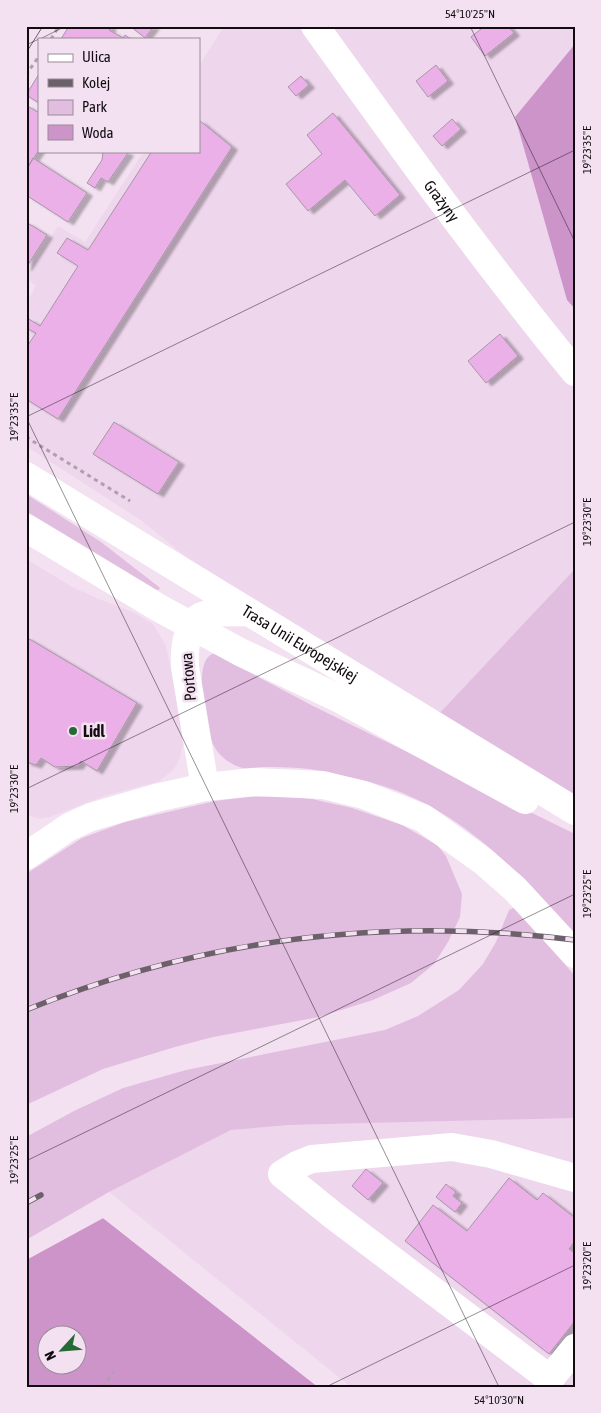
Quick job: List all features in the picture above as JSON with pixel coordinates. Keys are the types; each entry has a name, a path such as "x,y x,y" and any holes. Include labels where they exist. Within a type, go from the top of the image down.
{"main road":[{"name":"Grażyny","path":"315,26 445,206 514,297 575,372"},
{"name":"Trasa Unii Europejskiej","path":"26,476 575,811"},
{"name":"Trasa Unii Europejskiej","path":"26,528 121,586 240,652 338,698 507,791 575,825"},
{"path":"192,626 200,617 207,614 248,612"},
{"name":"Portowa","path":"192,626 184,648 184,667 205,788"},
{"path":"28,851 91,817 156,798 205,788 254,782 323,785 364,795 423,818 483,861 515,889 575,954"},
{"path":"575,1178 491,1154 452,1147 312,1159 282,1174 350,1228 550,1379 575,1348"}],"path":[{"path":"52,38 59,26"},
{"path":"26,75 38,57"},
{"path":"26,437 130,501"},
{"path":"103,1387 113,1372"}],"shaded area":[{"path":"224,26 575,26 575,44 515,117 567,300 575,309 575,569 436,717 208,575 142,521 26,446 26,304 36,286 26,276 58,226 85,242 143,152 200,152 200,64"},
{"path":"26,559 74,588 133,612 153,624 167,651 177,697 183,744 180,758 174,769 160,781 104,796 41,819 26,815"},
{"path":"575,1118 575,1387 351,1387 109,1192 231,1130 290,1125"}],"green space":[{"path":"26,494 101,542 160,589 157,590 26,511"},
{"path":"575,569 575,800 436,717"},
{"path":"212,654 313,706 575,834 575,937 536,893 494,852 472,833 422,802 395,790 346,776 295,768 243,768 226,760 214,746 202,697 203,670 206,660"},
{"path":"288,796 352,808 402,825 437,845 446,856 462,894 460,917 448,942 434,964 411,983 373,1000 319,1017 213,1037 175,1047 103,1069 26,1105 26,874 82,838 125,822 215,801 249,797"},
{"path":"515,907 575,976 575,1118 290,1125 231,1130 109,1192 26,1240 26,1137 74,1111 123,1088 186,1070 385,1030 418,1016 459,990 483,964 496,942 509,910"}],"water":[{"path":"575,44 575,309 567,300 515,117"},
{"path":"103,1218 318,1387 26,1387 26,1260"}],"pier":[{"path":"105,1216 320,1387 103,1218 26,1260 26,1257"}],"building":[{"path":"69,26 111,26 109,30 123,38 62,38"},
{"path":"130,26 154,26 145,38"},
{"path":"479,26 508,26 514,33 485,56 471,37 481,29"},
{"path":"436,65 448,81 428,97 416,81"},
{"path":"38,76 38,102 26,95"},
{"path":"301,76 309,85 296,96 288,87"},
{"path":"26,105 38,112 38,152 26,170"},
{"path":"333,113 400,195 375,216 345,180 308,211 286,184 322,154 307,135"},
{"path":"452,119 461,129 442,146 433,136"},
{"path":"200,121 232,147 58,419 26,399 26,348 36,333 26,328 26,324 29,319 40,326 78,266 57,253 67,238 88,250 151,152 200,152"},
{"path":"103,152 128,153 108,182 101,178 95,188 87,183 102,160"},
{"path":"33,158 87,193 68,222 26,195 26,170"},
{"path":"26,222 47,235 26,268"},
{"path":"500,334 518,356 486,383 468,361"},
{"path":"114,422 179,462 158,494 93,454"},
{"name":"Lidl","path":"26,637 137,703 97,771 81,761 78,766 55,767 41,758 36,765 26,762"},
{"path":"366,1169 383,1183 368,1200 352,1186"},
{"path":"509,1178 537,1200 543,1193 575,1218 575,1241 569,1249 575,1253 575,1321 549,1354 405,1241 433,1205 467,1231"},
{"path":"446,1184 456,1192 453,1196 462,1203 455,1212 436,1197"}],"tram line":[{"path":"26,53 43,26"}],"railway":[{"path":"26,1010 93,985 160,965 228,950 296,939 365,933 434,931 504,933 575,940"},
{"path":"26,1203 41,1195"}],"place":[{"name":"Lidl","path":"73,731"}]}
